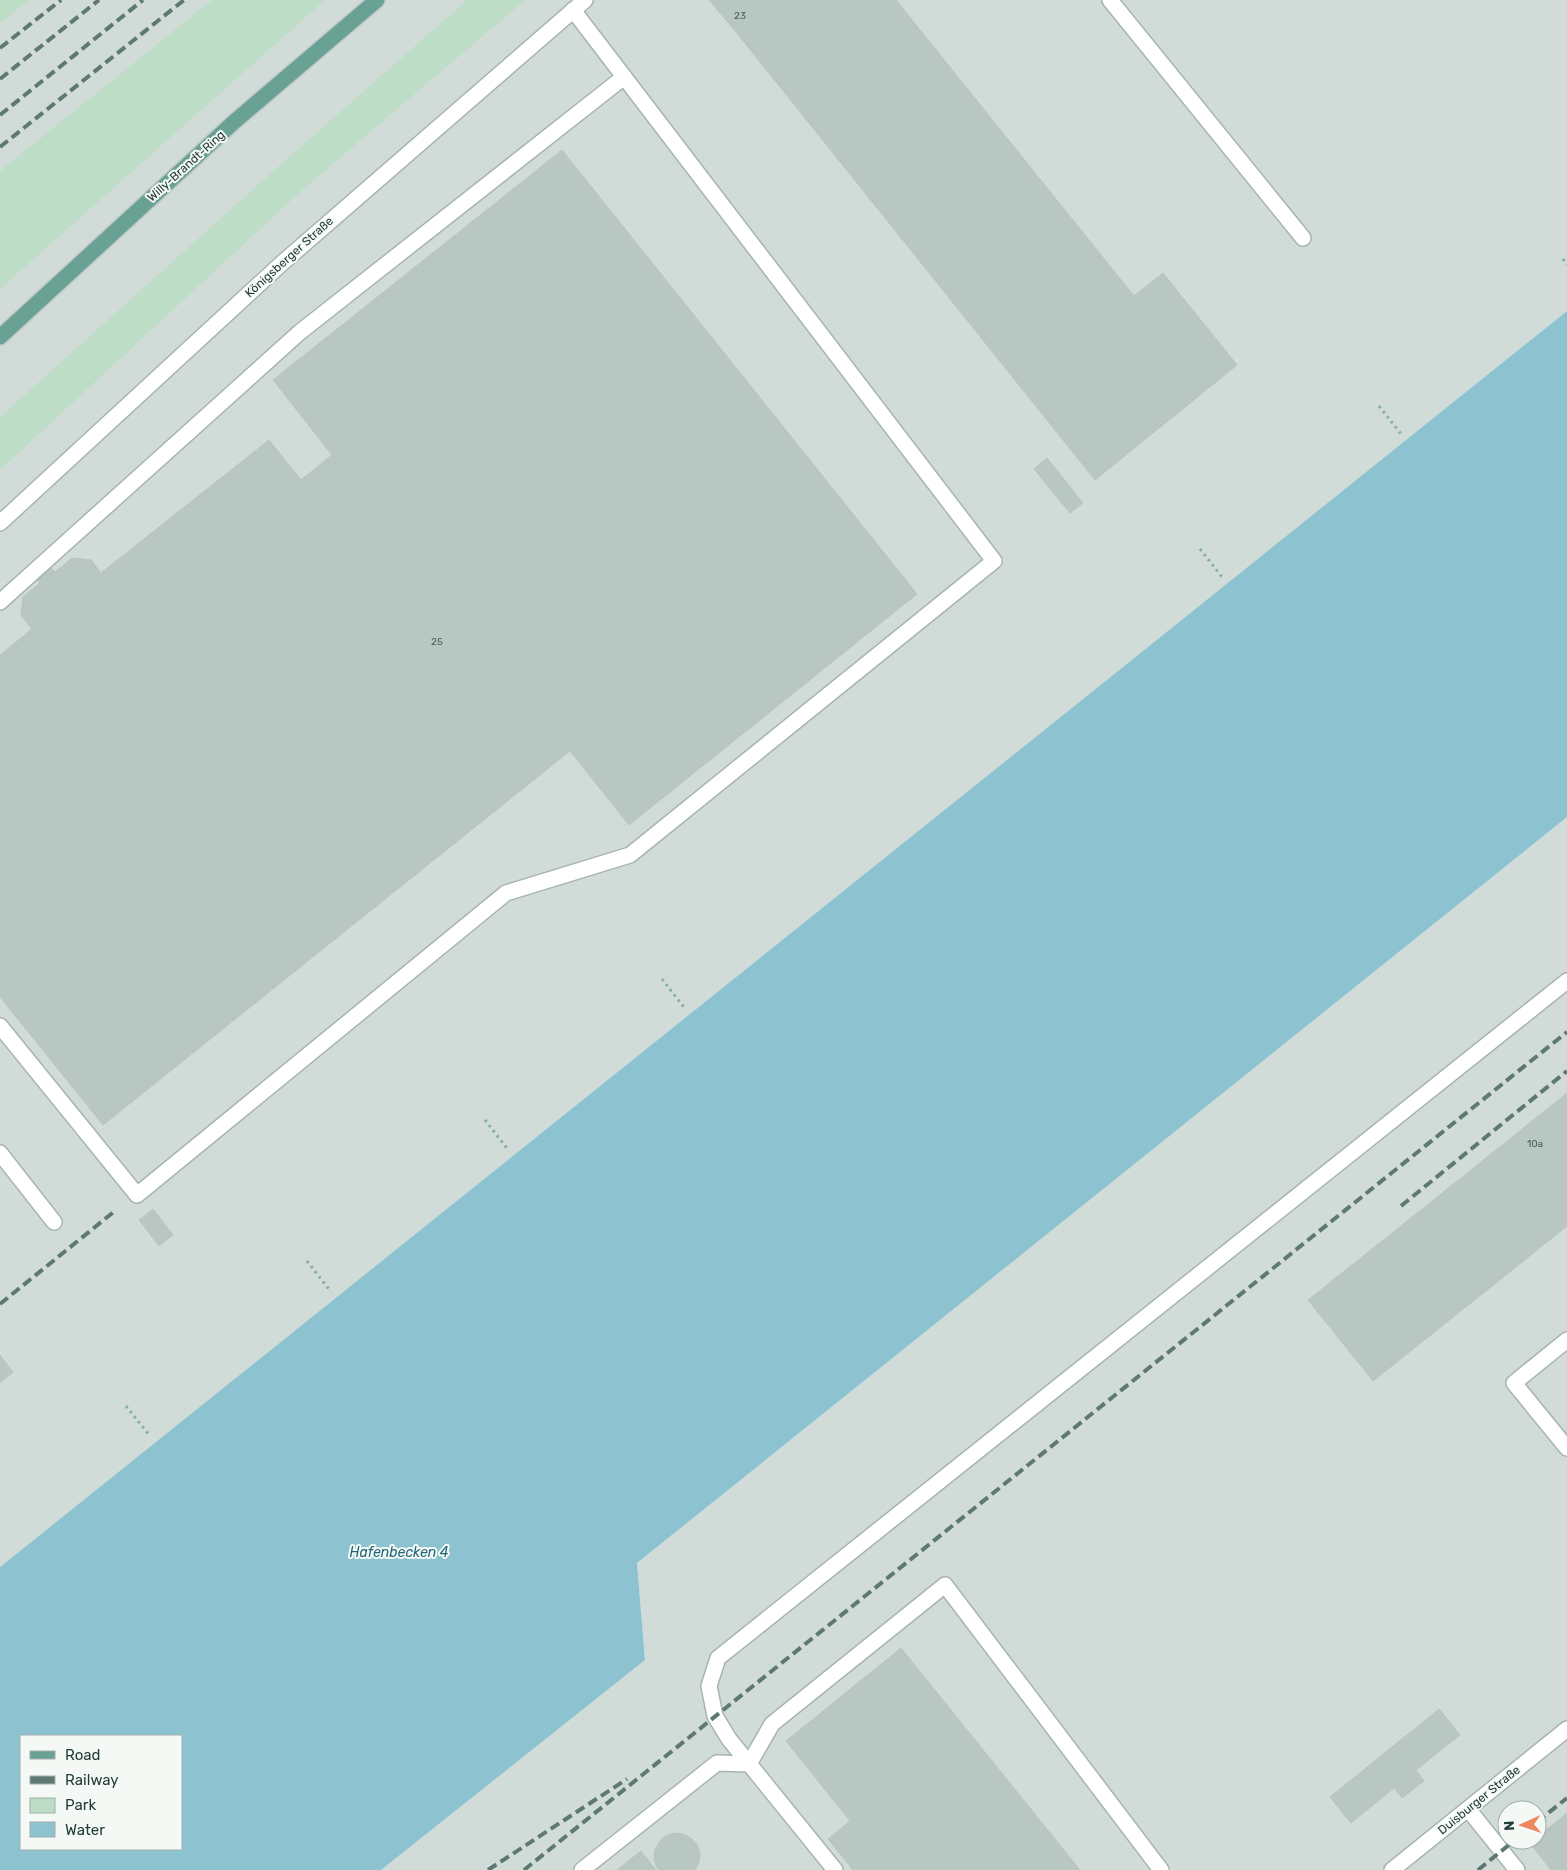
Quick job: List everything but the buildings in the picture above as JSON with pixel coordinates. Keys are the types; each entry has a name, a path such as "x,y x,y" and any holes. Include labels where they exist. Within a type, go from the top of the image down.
{"main road":[{"name":"Willy-Brandt-Ring","path":"0,337 234,122 377,0"}],"street":[{"name":"Königsberger Straße","path":"0,523 280,264 585,0"},
{"path":"1110,0 1303,238"},
{"path":"0,1026 137,1195 506,893 630,855 994,561 573,10"},
{"path":"0,602 300,332 624,77"},
{"path":"835,1870 729,1739 716,1716 709,1686 718,1658 1567,982"},
{"path":"0,1153 54,1222"},
{"path":"1567,1340 1514,1383 1567,1448"},
{"path":"749,1764 772,1724 945,1585 1161,1870"},
{"name":"Duisburger Straße","path":"1392,1870 1567,1729"},
{"path":"582,1870 717,1763 749,1764"},
{"path":"1468,1809 1517,1870"}],"path":[{"path":"1563,259 1567,265"},
{"path":"1379,406 1401,434"},
{"path":"1200,549 1222,577"},
{"path":"662,979 686,1010"},
{"path":"484,1120 509,1151"},
{"path":"307,1261 331,1292"},
{"path":"126,1406 150,1436"}],"shaded area":[{"path":"0,0 1567,0 1567,311 0,1567"},
{"path":"1567,817 1567,1870 381,1870 645,1660 637,1563"}],"green space":[{"path":"0,0 29,0 0,23"},
{"path":"212,0 325,0 0,289 0,171"},
{"path":"467,0 525,0 300,192 0,470 0,417 271,173"}],"water":[{"name":"Hafenbecken 4","path":"1567,311 1567,817 637,1563 645,1660 381,1870 0,1870 0,1567"}],"railway":[{"path":"0,48 61,0"},
{"path":"0,79 99,0"},
{"path":"0,115 143,0"},
{"path":"0,147 184,0"},
{"path":"524,1870 1567,1032"},
{"path":"1401,1206 1567,1071"},
{"path":"0,1304 116,1210"},
{"path":"488,1870 627,1779"},
{"path":"1547,1814 1567,1798"},
{"path":"1478,1870 1503,1850"}]}
